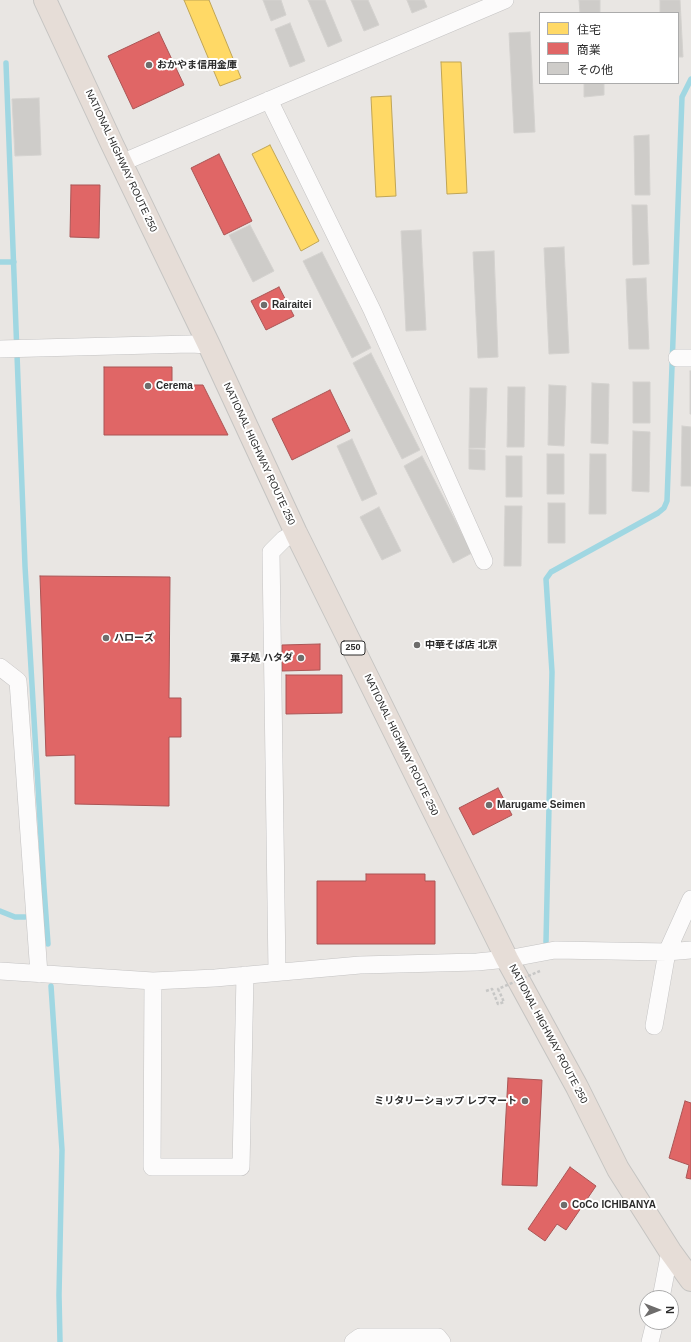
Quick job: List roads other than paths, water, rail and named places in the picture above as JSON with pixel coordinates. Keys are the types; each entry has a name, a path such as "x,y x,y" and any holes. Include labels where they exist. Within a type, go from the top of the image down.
{"highway":[{"name":"NATIONAL HIGHWAY ROUTE 250","path":"45,0 121,163 209,345 296,533 507,959 577,1088 618,1169 669,1258 691,1280"}],"street":[{"path":"121,163 505,0"},
{"path":"269,100 372,310 484,561"},
{"path":"11,348 190,344 209,345"},
{"path":"277,972 271,552 284,539 296,533"},
{"path":"0,667 18,681 39,974"},
{"path":"654,1026 667,952 691,899"},
{"path":"0,971 153,981 192,980 360,965 477,962 507,959 555,950 667,952 691,950"},
{"path":"153,981 152,1167 241,1167 245,975"},
{"path":"663,1290 669,1258"},
{"path":"650,1342 653,1330"},
{"path":"353,1342 360,1337 438,1337 442,1342"}],"waterway":[{"path":"6,63 25,566 48,944"},
{"path":"546,942 552,672 546,579 551,572 658,513 664,508 667,501 682,97 691,79"},
{"path":"0,262 14,262"},
{"path":"0,911 15,917 25,917"},
{"path":"51,986 62,1150 59,1295 60,1342"}],"place":[{"name":"おかやま信用金庫","path":"149,65"},
{"name":"Rairaitei","path":"264,305"},
{"name":"Cerema","path":"148,386"},
{"name":"ハローズ","path":"106,638"},
{"name":"中華そば店 北京","path":"417,645"},
{"name":"菓子処 ハタダ","path":"301,658"},
{"name":"Marugame Seimen","path":"489,805"},
{"name":"ミリタリーショップ レプマート","path":"525,1101"},
{"name":"CoCo ICHIBANYA","path":"564,1205"}]}
